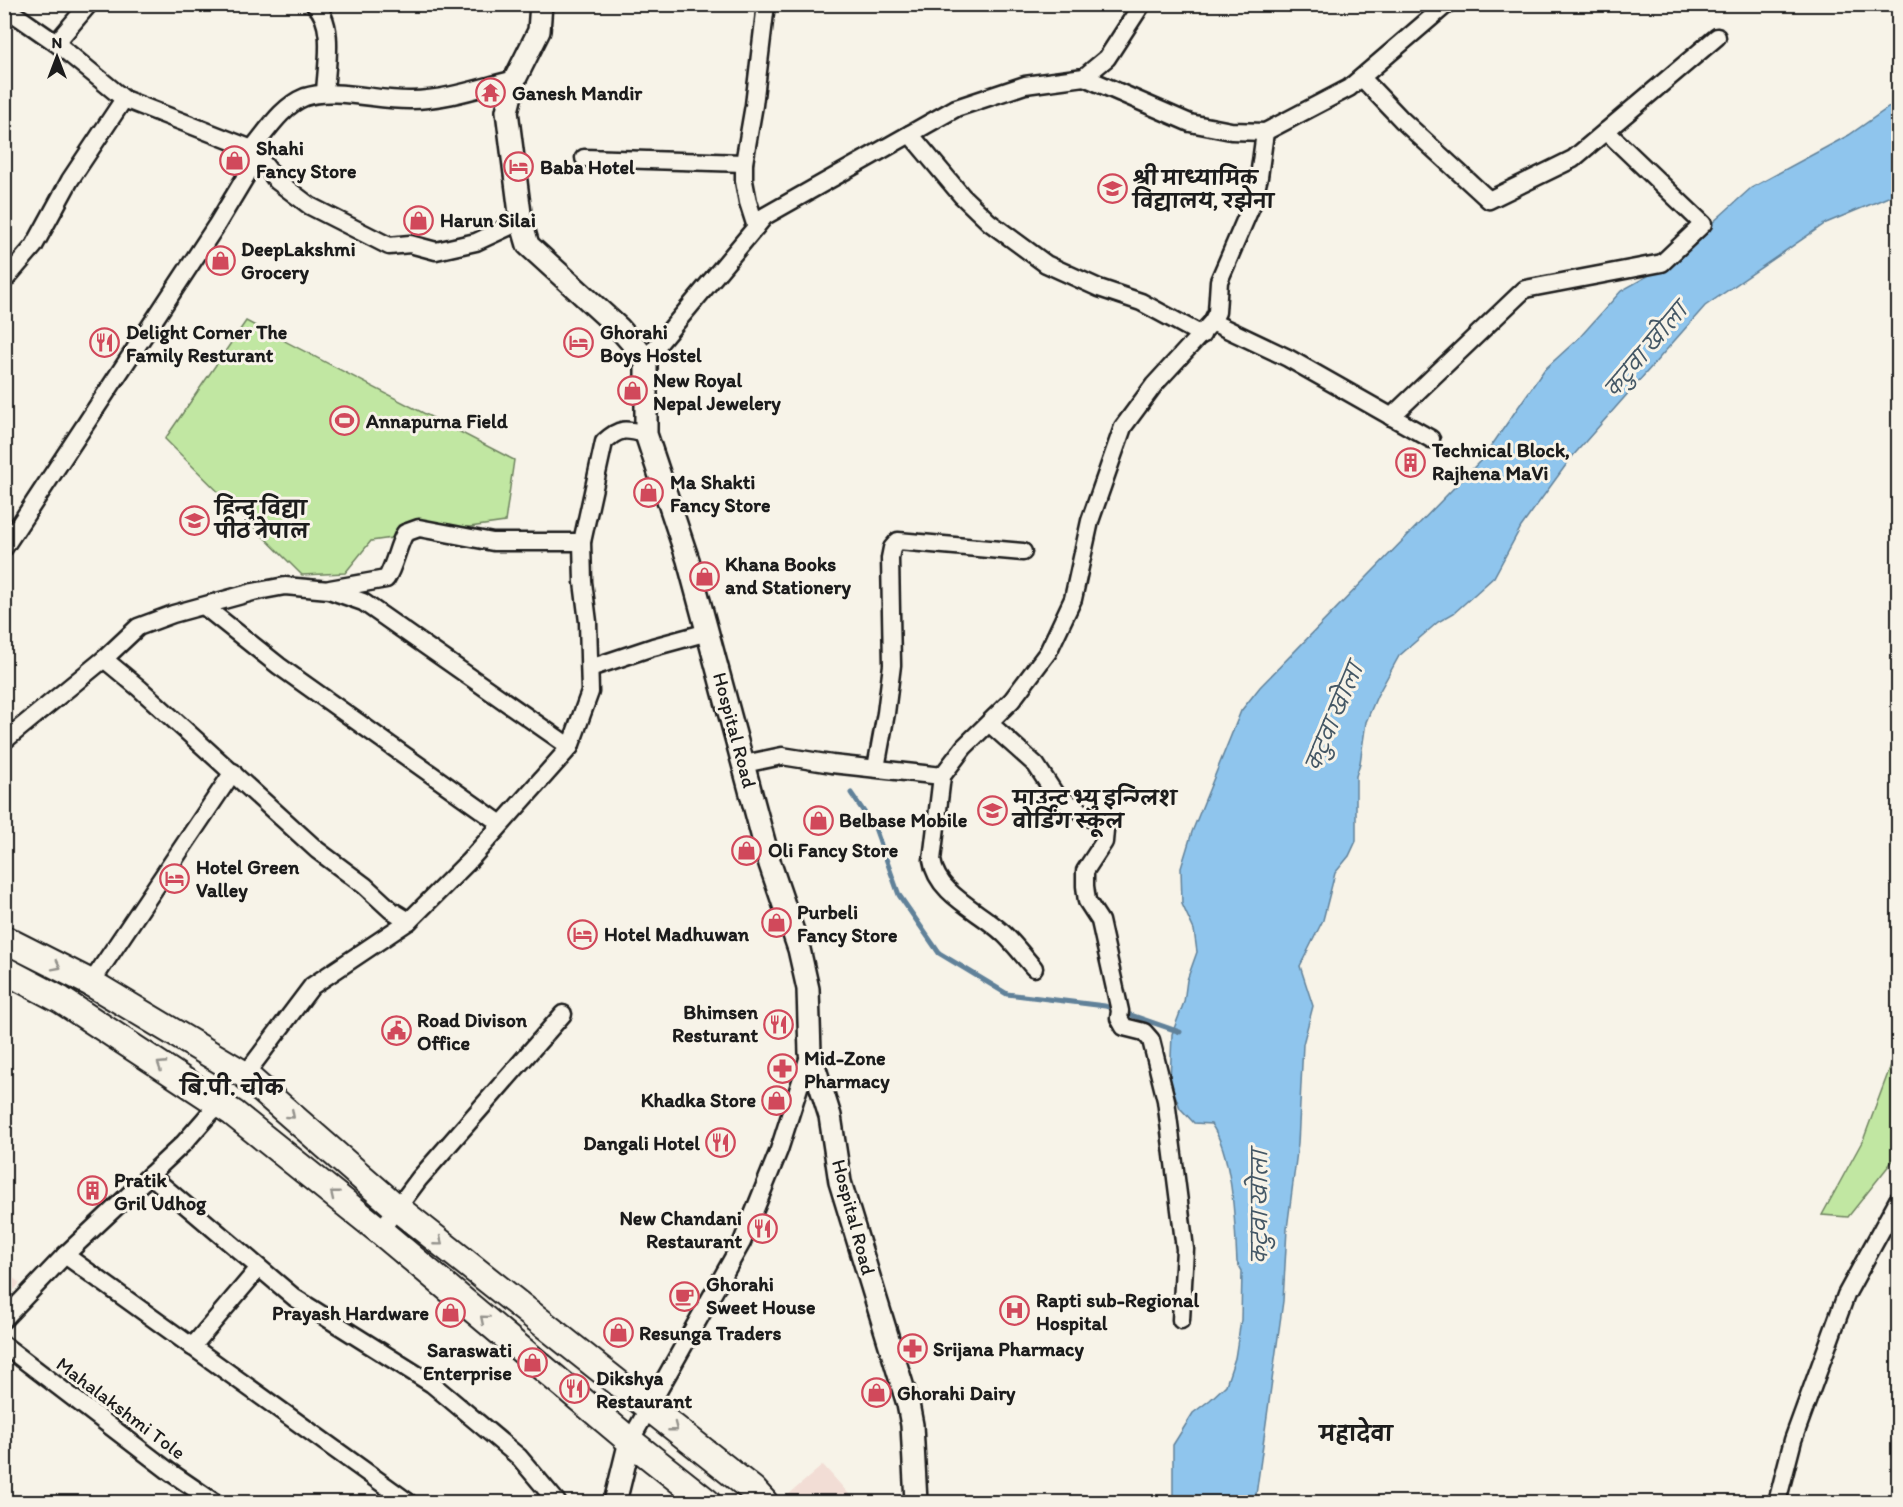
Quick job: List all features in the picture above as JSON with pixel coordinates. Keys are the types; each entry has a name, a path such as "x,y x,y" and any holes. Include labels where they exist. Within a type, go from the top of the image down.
{"main road":[{"path":"4,939 91,983 242,1074 397,1208 753,1490 764,1503"},
{"path":"4,970 61,1000 219,1104 380,1231 707,1503"},
{"path":"219,1104 242,1074"},
{"path":"219,1104 242,1074"}],"street":[{"path":"56,43 89,4"},
{"path":"314,4 328,26 325,93"},
{"path":"541,4 539,30 515,79 507,111 521,221 528,245 619,328 646,359 761,221 956,108 1025,85 1084,77 1190,123 1232,130 1265,132 1349,88 1447,4"},
{"path":"761,221 748,202 744,181 745,157 751,127 765,4"},
{"path":"1084,77 1107,58 1142,4"},
{"path":"4,7 56,43 124,99 255,152 277,181 310,206 389,246 410,244 436,251 476,242 521,221"},
{"path":"1362,78 1402,120 1489,200 1573,159 1717,37"},
{"path":"4,548 216,226 255,152 286,108 304,98 325,93 381,100 413,100 460,93 515,79"},
{"path":"4,281 34,246 70,180 124,99"},
{"path":"1391,417 1525,290 1662,263 1703,224 1606,131"},
{"path":"1034,968 1005,935 958,899 938,880 933,871 932,860 942,776 964,747 1012,700 1048,652 1073,599 1090,521 1124,427 1154,385 1207,328 1216,312 1219,280 1241,232 1257,186 1265,132"},
{"path":"910,134 962,196 982,216 1046,264 1099,288 1288,358 1431,439"},
{"path":"584,158 745,157"},
{"name":"Hospital Road","path":"646,359 646,434 688,560 770,864 799,949 808,989 810,1053 830,1116 840,1182 908,1404 912,1425 916,1503"},
{"path":"242,1074 312,987 409,921 468,862 570,747 590,692 582,542 604,442 615,432 628,429 646,434"},
{"path":"329,590 386,579 405,533 419,528 493,542 582,542"},
{"path":"876,768 892,665 890,558 892,548 898,541 1023,552"},
{"path":"4,741 104,659 138,627 173,614 253,592 285,586 329,590 363,602 570,747"},
{"path":"205,607 279,666 501,824"},
{"path":"590,668 708,632"},
{"path":"104,659 233,772 317,850 391,910 409,921"},
{"path":"988,723 1036,765 1055,794 1106,830 1104,842 1085,871 1087,901 1100,921 1120,1011 1119,1018 1125,1027 1144,1032 1151,1040 1166,1100 1185,1249 1180,1320"},
{"path":"744,764 782,756 942,776"},
{"path":"91,983 233,772"},
{"path":"380,1231 419,1179 563,1014"},
{"path":"615,1503 630,1441 742,1242 779,1150 810,1053"},
{"path":"4,1319 65,1255 184,1143 219,1104"},
{"path":"150,1175 295,1298 432,1384 519,1457 557,1503"},
{"path":"1777,1503 1793,1440 1846,1294 1899,1200"},
{"path":"65,1255 408,1503"},
{"path":"192,1347 259,1268"},
{"name":"Mahalakshmi Tole","path":"4,1345 214,1503"}],"shaded area":[{"path":"5,1272 20,1283 5,1301"},
{"path":"823,1465 856,1502 781,1501"}],"green space":[{"path":"246,321 514,460 505,522 371,541 345,573 302,575 165,439"},
{"path":"1898,1051 1898,1154 1848,1217 1822,1215 1864,1138"}],"water":[{"name":"कटुवा खोला","path":"1898,101 1898,193 1826,223 1705,306 1571,458 1521,527 1494,577 1454,613 1438,622 1399,656 1377,696 1366,722 1356,776 1356,841 1349,856 1335,873 1323,920 1300,966 1313,1006 1303,1044 1298,1144 1287,1229 1283,1301 1255,1502 1173,1502 1173,1445 1193,1413 1226,1385 1235,1358 1241,1320 1242,1271 1237,1262 1231,1190 1224,1153 1211,1124 1194,1123 1180,1108 1170,1082 1172,1034 1184,1002 1187,980 1197,952 1194,930 1182,904 1181,868 1192,832 1241,711 1260,687 1483,458 1544,370 1580,337 1621,291 1662,268 1751,188 1849,135"}],"waterway":[{"path":"851,793 875,828 899,895 939,953 1007,994 1105,1006 1180,1032"}],"place":[{"name":"Ganesh Mandir","path":"491,93"},
{"name":"Shahi Fancy Store","path":"235,160"},
{"name":"Baba Hotel","path":"519,167"},
{"name":"श्री माध्यामिक विद्यालय, रझेना","path":"1112,189"},
{"name":"Harun Silai","path":"419,220"},
{"name":"DeepLakshmi Grocery","path":"220,260"},
{"name":"Delight Corner The Family Resturant","path":"105,343"},
{"name":"Ghorahi Boys Hostel","path":"579,343"},
{"name":"New Royal Nepal Jewelery","path":"632,391"},
{"name":"Annapurna Field","path":"345,421"},
{"name":"Technical Block, Rajhena MaVi","path":"1411,462"},
{"name":"Ma Shakti Fancy Store","path":"649,493"},
{"name":"हिन्दु विद्या पीठ नेपाल","path":"194,520"},
{"name":"Khana Books and Stationery","path":"704,576"},
{"name":"माउन्ट भ्यु इन्ग्लिश वोर्डिंग स्कूल","path":"992,810"},
{"name":"Belbase Mobile","path":"818,820"},
{"name":"Oli Fancy Store","path":"747,850"},
{"name":"Hotel Green Valley","path":"175,878"},
{"name":"Purbeli Fancy Store","path":"776,923"},
{"name":"Hotel Madhuwan","path":"583,934"},
{"name":"Bhimsen Resturant","path":"779,1024"},
{"name":"Road Divison Office","path":"396,1031"},
{"name":"Mid-Zone Pharmacy","path":"783,1069"},
{"name":"Khadka Store","path":"777,1100"},
{"name":"Dangali Hotel","path":"721,1143"},
{"name":"Pratik Gril Udhog","path":"93,1191"},
{"name":"New Chandani Restaurant","path":"763,1229"},
{"name":"Ghorahi Sweet House","path":"685,1296"},
{"name":"Rapti sub-Regional Hospital","path":"1015,1311"},
{"name":"Prayash Hardware","path":"450,1313"},
{"name":"Resunga Traders","path":"618,1333"},
{"name":"Srijana Pharmacy","path":"912,1349"},
{"name":"Saraswati Enterprise","path":"533,1362"},
{"name":"Dikshya Restaurant","path":"575,1389"},
{"name":"Ghorahi Dairy","path":"876,1393"}],"district":[{"name":"बि.पी. चोक","path":"232,1087"},
{"name":"महादेवा","path":"1356,1433"}]}
